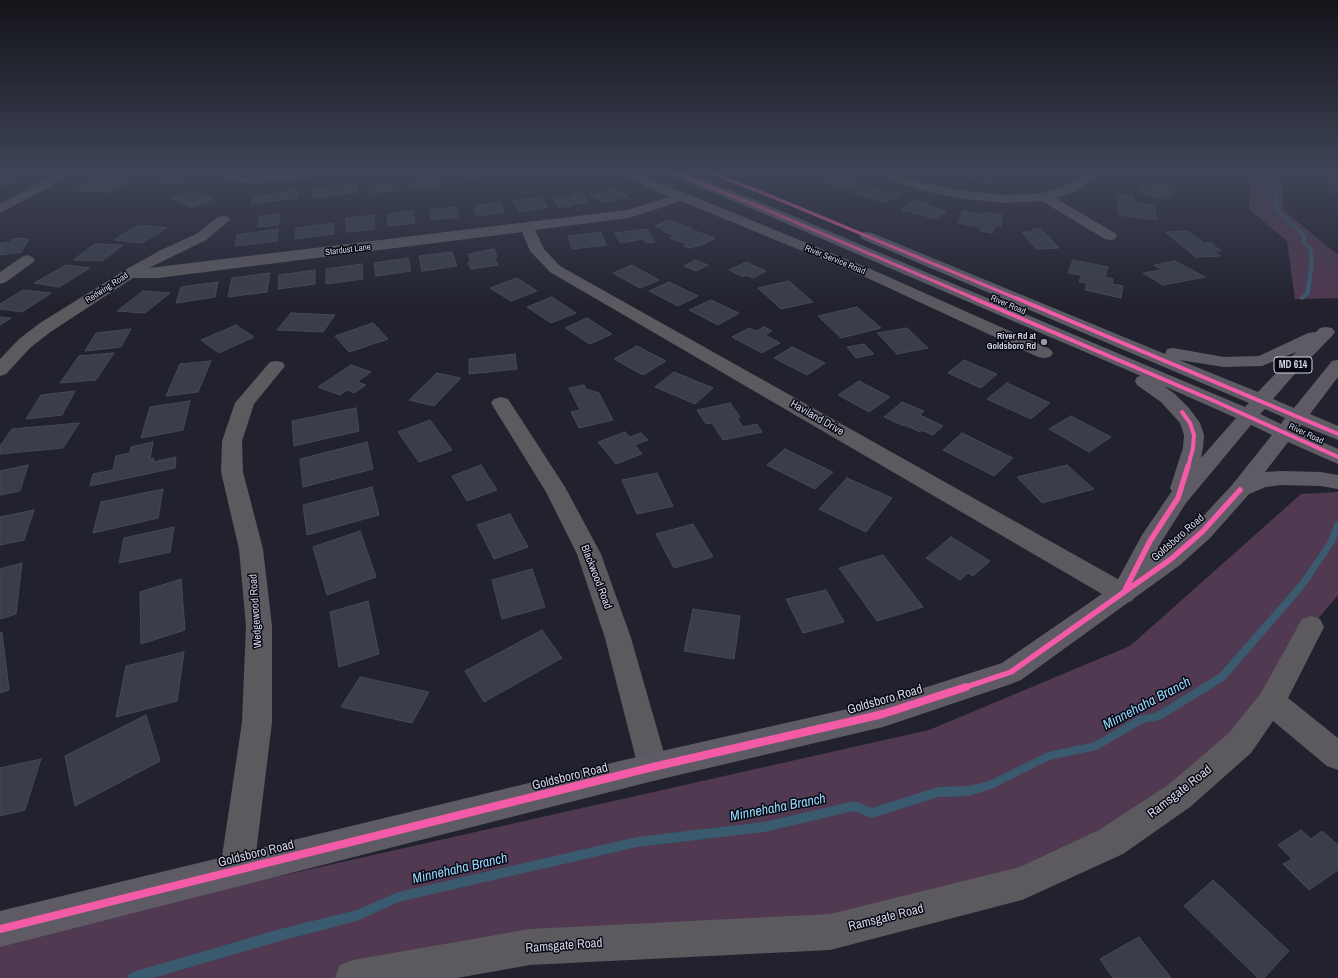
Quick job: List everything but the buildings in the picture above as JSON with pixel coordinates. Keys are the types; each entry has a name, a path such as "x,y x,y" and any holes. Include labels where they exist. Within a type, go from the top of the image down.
{"main road":[{"name":"River Road","path":"782,217 1248,416 1338,458"},
{"name":"River Road","path":"820,217 1338,434"},
{"path":"1035,306 1120,337 1186,356 1224,362 1262,361 1332,330"},
{"name":"Goldsboro Road","path":"1123,594 1150,541 1178,498 1286,372 1332,330"},
{"path":"1091,349 1152,386 1168,398 1182,412 1190,423 1194,435 1193,448 1178,498"},
{"name":"Goldsboro Road","path":"0,929 653,768 882,714 1011,672 1171,559 1202,532 1240,490 1284,432 1337,368"},
{"path":"1240,490 1262,480 1280,478 1321,479 1338,482"}],"street":[{"name":"Stardust Lane","path":"130,272 158,273 608,217"},
{"name":"River Service Road","path":"730,217 868,273 1044,354"},
{"path":"1077,217 1110,236"},
{"name":"Redwing Road","path":"0,370 25,343 46,327 130,272 201,237 223,220"},
{"name":"Haviland Drive","path":"527,227 537,251 555,269 1123,594"},
{"path":"0,279 26,260"},
{"name":"Wedgewood Road","path":"237,870 257,722 259,626 251,549 232,472 232,441 245,403 276,366"},
{"name":"Blackwood Road","path":"501,403 557,492 589,554 618,638 653,768"},
{"name":"Ramsgate Road","path":"353,978 530,947 830,932 1022,883 1111,842 1179,796 1240,743 1271,702 1311,627"},
{"path":"1271,702 1338,756"}],"shaded area":[{"path":"1258,217 1291,217 1338,255 1338,298 1295,299 1287,241"},
{"path":"1338,492 1338,595 1311,627 1271,702 1111,842 830,932 353,978 0,978 0,939 929,730 1130,646 1301,494"}],"waterway":[{"name":"Minnehaha Branch","path":"1284,217 1304,236 1304,242 1310,248 1312,262 1307,294 1302,298"},
{"name":"Minnehaha Branch","path":"133,978 280,935 357,915 398,897 637,842 764,827 854,806 872,813 938,792 968,791 988,786 1048,756 1097,746 1141,719 1157,717 1222,677 1302,585 1331,542 1338,524"}],"cycle path":[{"path":"782,217 1212,400 1338,457"},
{"path":"820,217 1338,434"},
{"path":"1124,592 1150,541 1178,498 1190,461 1194,435 1190,423 1182,412"},
{"path":"0,929 653,767 883,714 1011,672 1171,559 1202,532 1240,490"}],"place":[{"name":"River Rd at Goldsboro Rd","path":"1044,342"}]}
